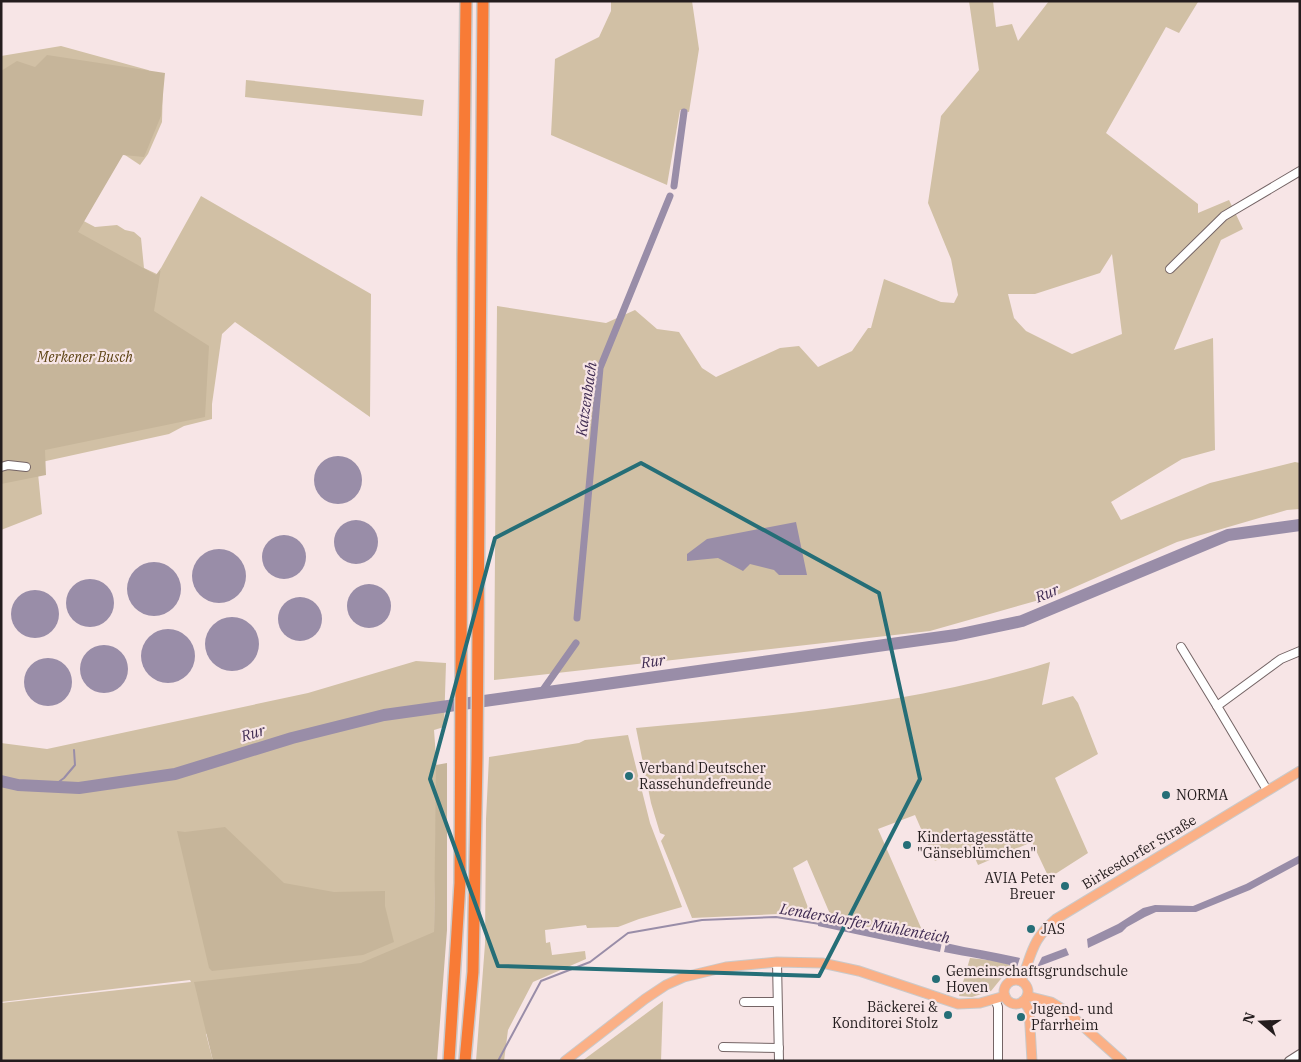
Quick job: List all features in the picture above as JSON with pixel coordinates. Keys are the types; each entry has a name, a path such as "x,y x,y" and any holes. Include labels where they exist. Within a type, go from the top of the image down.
{"highway":[{"path":"449,1061 460,883 466,1"},
{"path":"465,1061 473,972 483,1"}],"main road":[{"name":"Birkesdorfer Straße","path":"1021,981 1034,943 1056,919 1300,771"},
{"path":"565,1061 645,999 666,986 695,974 726,966 777,962 822,963 859,971 958,1004 1005,996"},
{"path":"1032,1061 1029,1009 1025,999 1027,989 1021,981 1016,980 1008,982 1004,989 1005,996 1013,1003 1025,999 1051,1002 1066,1011 1122,1061"}],"street":[{"path":"1170,270 1224,216 1300,171"},
{"path":"1,466 26,467"},
{"path":"1181,647 1268,790"},
{"path":"1217,706 1281,659 1300,651"},
{"path":"777,962 779,1061"},
{"path":"995,999 998,1007 998,1061"},
{"path":"744,1002 777,1002"},
{"path":"723,1046 779,1048"},
{"path":"1289,1061 1300,1054"}],"highlighted area":[{"path":"641,463 879,593 920,779 819,976 498,966 430,779 495,538"}],"green space":[{"path":"611,1 692,1 699,49 689,112 680,110 667,185 551,135 555,59 599,37 611,11"},
{"path":"969,1 993,1 996,27 1012,24 1018,41 1049,1 1198,2 1179,33 1166,27 1106,133 1198,204 1198,213 1229,200 1243,229 1221,240 1174,350 1213,338 1215,450 1182,459 1111,502 1121,520 1210,483 1295,462 1300,463 1300,509 1287,510 1177,542 1057,595 930,631 494,680 497,306 606,323 635,310 657,329 679,332 702,368 716,377 780,348 799,346 818,367 852,351 868,328 871,328 884,279 941,302 954,303 958,295 951,259 928,203 941,116 979,70","holes":["1112,254 1122,334 1072,354 1026,331 1014,318 1008,294 1035,294 1100,273"]},
{"name":"Merkener Busch","path":"61,46 148,70 163,81 162,122 148,154 140,165 116,149 78,218 95,227 117,225 125,230 134,232 141,238 144,268 159,275 161,268 201,196 371,294 370,417 235,322 222,334 212,404 212,419 184,426 169,434 37,463 42,514 1,530 1,56"},
{"name":"Merkener Busch","path":"47,55 165,73 161,116 144,157 123,155 78,232 156,275 161,268 154,311 209,346 205,417 45,450 46,475 1,484 1,71 17,61 35,67"},
{"path":"246,80 424,100 422,116 245,97"},
{"path":"416,661 446,663 444,727 434,730 437,771 434,933 206,1034 213,1061 1,1061 1,1003 191,982 190,980 1,1002 1,743 47,749 308,693"},
{"path":"1050,662 1042,705 1073,696 1078,703 1098,754 1055,778 1088,853 1049,878 1032,842 978,865 969,845 935,861 915,815 878,829 925,937 833,921 807,860 793,868 812,918 778,914 692,918 661,841 665,835 660,833 651,803 636,728 793,713 897,698 999,676"},
{"path":"628,735 650,823 682,907 618,927 587,928 586,925 545,930 546,943 550,942 552,955 585,951 586,959 533,982 508,1030 504,1061 476,1061 485,944 486,819 489,757 579,743 585,740"},
{"path":"447,763 447,930 437,1061 213,1061 194,982 361,963 434,932 436,765"},
{"path":"225,827 284,883 334,892 385,891 385,906 394,942 363,955 212,971 209,968 177,831 185,832"},
{"path":"970,958 997,961 1017,967 1004,975 991,991 972,997 959,996"},
{"path":"663,1001 661,1061 582,1061"}],"shaded area":[{"path":"333,456 343,456 355,463 362,475 362,485 355,497 343,504 333,504 325,500 318,493 314,485 314,475 318,467 325,460"},
{"path":"356,520 368,524 374,530 378,542 374,554 368,560 356,564 344,560 338,554 334,542 338,530 344,524"},
{"path":"796,522 807,575 779,575 774,570 750,564 743,571 718,558 687,561 687,554 707,539"},
{"path":"284,535 296,539 302,545 306,557 302,569 296,575 284,579 272,575 266,569 262,557 266,545 272,539"},
{"path":"214,549 224,549 234,553 242,561 246,576 242,591 234,599 224,603 214,603 204,599 196,591 192,581 192,571 196,561 204,553"},
{"path":"149,562 159,562 169,566 177,574 181,589 177,604 169,612 159,616 149,616 139,612 131,604 127,594 127,584 131,574 139,566"},
{"path":"85,579 95,579 107,586 114,598 114,608 107,620 95,627 85,627 77,623 70,616 66,608 66,598 70,590 77,583"},
{"path":"369,584 381,588 387,594 391,606 387,618 381,624 369,628 357,624 351,618 347,606 351,594 357,588"},
{"path":"30,590 40,590 52,597 59,609 59,619 52,631 40,638 30,638 22,634 15,627 11,619 11,609 15,601 22,594"},
{"path":"300,597 312,601 318,607 322,619 318,631 312,637 300,641 288,637 282,631 278,619 282,607 288,601"},
{"path":"227,617 237,617 247,621 255,629 259,644 255,659 247,667 237,671 227,671 217,667 209,659 205,649 205,639 209,629 217,621"},
{"path":"163,629 173,629 183,633 191,641 195,656 191,671 183,679 173,683 163,683 153,679 145,671 141,661 141,651 145,641 153,633"},
{"path":"99,645 109,645 121,652 128,664 128,674 121,686 109,693 99,693 91,689 84,682 80,674 80,664 84,656 91,649"},
{"path":"43,658 53,658 65,665 72,677 72,687 65,699 53,706 43,706 35,702 28,695 24,687 24,677 28,669 35,662"},
{"path":"1300,855 1300,863 1250,890 1196,912 1156,912 1127,927 1122,932 1088,948 1087,939 1118,924 1143,908 1155,905 1193,906 1246,884"},
{"path":"818,921 942,942 940,952 818,926"},
{"path":"946,943 1020,958 1017,967 944,952"},
{"path":"1066,948 1069,955 1037,967 1042,957"}],"waterway":[{"name":"Katzenbach","path":"674,186 684,112"},
{"name":"Katzenbach","path":"577,618 600,368 670,196"},
{"name":"Rur","path":"1,781 18,785 79,788 175,774 292,738 384,715 956,635 1022,621 1228,535 1300,525"},
{"name":"Katzenbach","path":"540,694 576,643"},
{"path":"52,787 64,778 75,765 74,750"},
{"name":"Lendersdorfer Mühlenteich","path":"498,1061 541,981 590,962 628,933 702,920 776,917 820,924"}],"place":[{"name":"Verband Deutscher Rassehundefreunde","path":"629,776"},
{"name":"NORMA","path":"1166,795"},
{"name":"Kindertagesstätte \"Gänseblümchen\"","path":"907,845"},
{"name":"AVIA Peter Breuer","path":"1065,886"},
{"name":"JAS","path":"1031,929"},
{"name":"Gemeinschaftsgrundschule Hoven","path":"936,979"},
{"name":"Bäckerei & Konditorei Stolz","path":"948,1015"},
{"name":"Jugend- und Pfarrheim","path":"1021,1017"}]}
